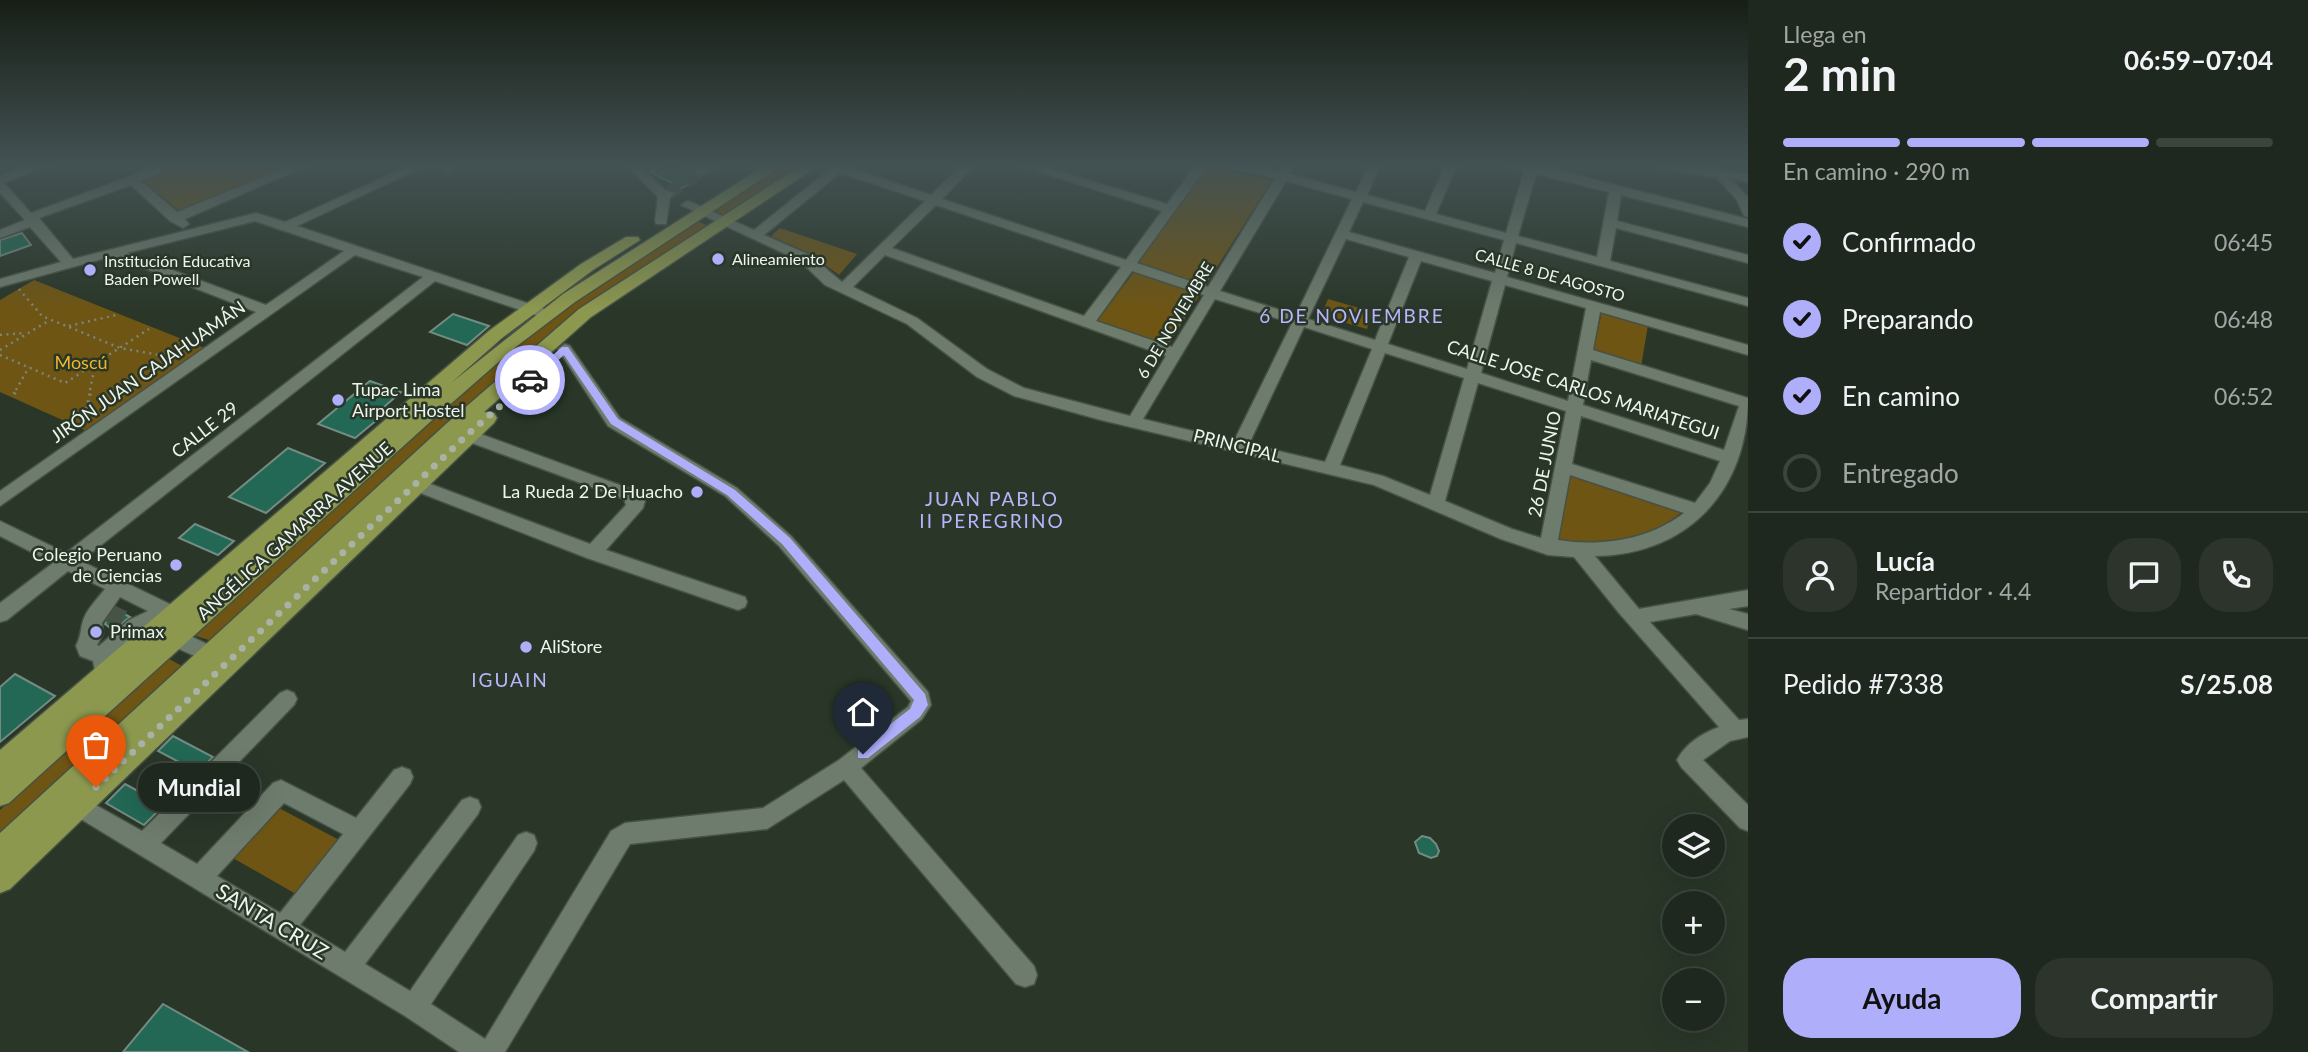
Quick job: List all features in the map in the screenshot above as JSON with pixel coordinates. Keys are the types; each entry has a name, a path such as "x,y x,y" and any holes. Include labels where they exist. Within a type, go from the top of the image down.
{"main road":[{"name":"ANGÉLICA GAMARRA AVENUE","path":"0,794 587,267 661,221 680,214"},
{"name":"ANGÉLICA GAMARRA AVENUE","path":"0,766 140,628 169,613 373,439 538,311 686,214"},
{"name":"ANGÉLICA GAMARRA AVENUE","path":"0,879 69,800 585,313 736,214"},
{"name":"ANGÉLICA GAMARRA AVENUE","path":"408,481 467,435 565,349 585,313"},
{"name":"ANGÉLICA GAMARRA AVENUE","path":"0,851 69,800"}],"street":[{"path":"28,214 71,265"},
{"path":"0,234 46,214"},
{"path":"171,214 192,231"},
{"path":"175,218 184,214"},
{"path":"285,227 313,214"},
{"path":"661,221 662,214"},
{"name":"PRINCIPAL","path":"704,214 805,258 819,273 843,289 912,321 999,383 1073,408 1377,480 1510,536 1548,548 1580,551 1615,549 1656,538 1689,520 1698,512 1719,481 1748,403"},
{"path":"756,235 781,214"},
{"path":"843,289 920,214"},
{"name":"CALLE JOSE CARLOS MARIATEGUI","path":"980,214 1300,321 1728,457"},
{"path":"1086,324 1166,214"},
{"name":"6 DE NOVIEMBRE","path":"1134,422 1259,214"},
{"path":"1239,447 1352,214"},
{"path":"1422,214 1748,302"},
{"path":"1436,504 1516,214"},
{"path":"1602,263 1612,214"},
{"path":"1712,214 1748,223"},
{"path":"0,283 192,231 256,217 538,311"},
{"path":"1610,223 1748,259"},
{"name":"CALLE 8 DE AGOSTO","path":"1342,234 1748,350"},
{"path":"884,250 1175,354"},
{"name":"JIRÓN JUAN CAJAHUAMÁN","path":"0,500 352,251"},
{"path":"116,253 267,311"},
{"path":"1331,468 1416,255"},
{"path":"0,291 26,276"},
{"name":"CALLE 29","path":"0,614 433,276"},
{"name":"26 DE JUNIO","path":"1548,548 1594,306"},
{"path":"491,1052 619,839 631,832 759,821 773,815 846,767 915,713 921,705 921,698 786,541 731,492 614,422 565,349"},
{"path":"1586,353 1748,403"},
{"path":"467,435 630,495 636,501 634,508 593,553"},
{"path":"1564,467 1698,512"},
{"path":"408,481 593,553 738,602"},
{"path":"0,528 169,613 175,639 219,659"},
{"path":"1580,551 1626,608 1741,728 1705,743 1688,760 1748,820"},
{"path":"103,666 86,646 93,634 92,621 105,611 117,587"},
{"path":"1644,615 1748,598 1748,634"},
{"path":"1698,607 1748,621"},
{"path":"145,844 288,699"},
{"path":"846,767 1026,975"},
{"path":"283,928 402,777"},
{"path":"200,878 281,790 359,831"},
{"name":"SANTA CRUZ","path":"69,800 414,1007 482,1052"},
{"path":"348,967 470,807"},
{"path":"414,1007 526,844"}],"path":[{"path":"19,289 42,316 50,320 120,348 195,362"},
{"path":"67,327 116,316"},
{"path":"50,320 0,352 65,383 149,329"},
{"path":"0,335 28,333"},
{"path":"83,428 95,364"},
{"path":"14,394 29,367"}],"green space":[{"path":"1173,214 1250,214 1205,286 1138,264"},
{"path":"697,221 708,226 588,306 215,642 190,634 476,377 556,315"},
{"path":"780,228 857,254 839,275 809,253 771,236"},
{"path":"1134,272 1201,293 1167,347 1096,322"},
{"name":"Moscú","path":"34,280 207,349 89,432 0,392 0,300"},
{"path":"1328,299 1373,312 1367,329 1321,316"},
{"path":"1602,311 1648,325 1641,367 1593,353"},
{"path":"1569,474 1682,512 1653,530 1622,540 1555,543"},
{"path":"169,659 184,667 0,834 0,810"},
{"path":"279,808 341,841 296,894 233,858"}],"building":[{"path":"22,233 31,245 0,256 0,240"},
{"path":"453,314 489,326 467,345 430,332"},
{"path":"370,381 401,392 377,413 383,415 355,438 318,424"},
{"path":"288,448 325,463 266,513 229,497"},
{"path":"195,524 234,541 218,555 179,538"},
{"path":"115,609 130,617 113,630 105,624"},
{"path":"15,674 55,696 0,742 0,687"},
{"path":"173,736 213,757 198,772 158,751"},
{"path":"125,784 164,805 144,825 106,803"},
{"path":"1422,836 1430,838 1436,844 1439,851 1437,856 1431,858 1419,853 1415,842"},
{"path":"163,1004 248,1052 123,1052"}],"tunnel":[{"path":"107,612 133,624"}],"way so far":[{"path":"96,787 467,435 530,380"}],"place":[{"name":"Alineamiento","path":"718,259"},
{"name":"Institución Educativa Baden Powell","path":"90,270"},
{"name":"Tupac Lima Airport Hostel","path":"338,400"},
{"name":"La Rueda 2 De Huacho","path":"697,492"},
{"name":"Colegio Peruano de Ciencias","path":"176,565"},
{"name":"Primax","path":"96,632"},
{"name":"AliStore","path":"526,647"},
{"name":"Mundial","path":"96,787"}],"district":[{"name":"6 DE NOVIEMBRE","path":"1352,316"},
{"name":"JUAN PABLO II PEREGRINO","path":"992,510"},
{"name":"IGUAIN","path":"510,680"}],"route":[{"path":"530,380 565,349 614,422 731,492 786,541 921,698 921,705 915,713 863,754"}]}
